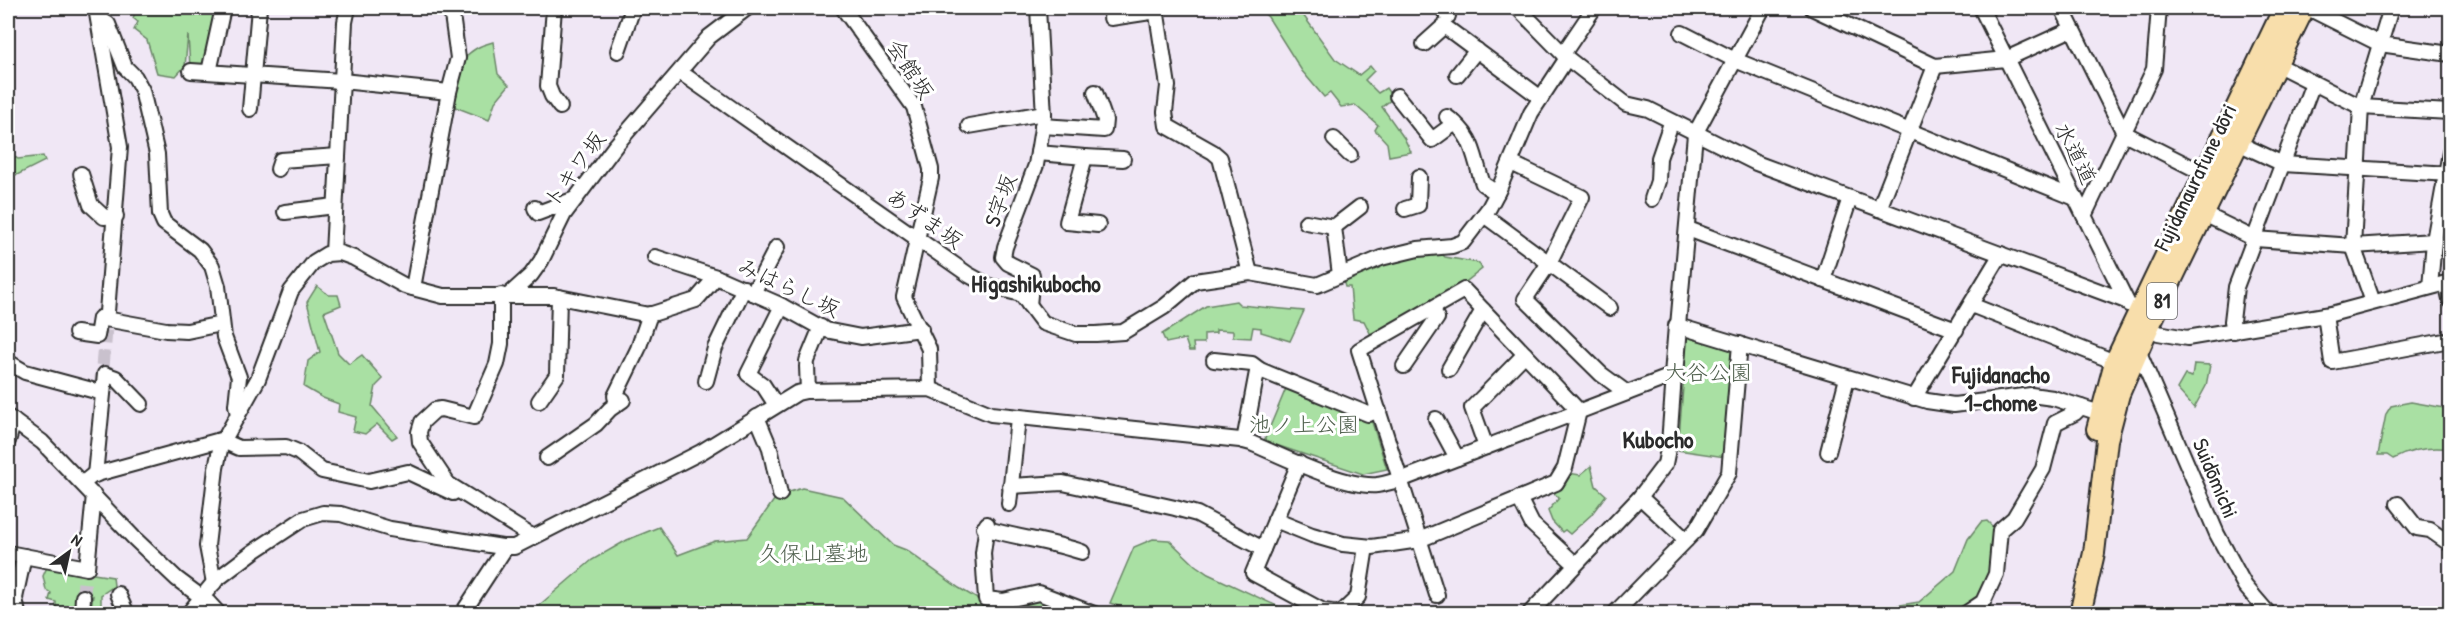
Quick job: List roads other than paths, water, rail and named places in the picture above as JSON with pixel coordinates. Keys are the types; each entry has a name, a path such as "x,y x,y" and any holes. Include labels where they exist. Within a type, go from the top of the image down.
{"main road":[{"name":"Fujidanaurafune dōri","path":"2071,613 2081,558 2088,477 2100,413 2115,362 2284,8"},
{"name":"Fujidanaurafune dōri","path":"2071,613 2094,553 2107,440 2119,394 2138,350 2137,314 2204,214 2306,8"}],"street":[{"path":"209,72 224,8"},
{"path":"250,109 259,8"},
{"path":"214,583 210,573 207,546 216,468 223,440 258,379 291,291 314,262 333,253 345,22 348,8"},
{"path":"413,288 449,92 458,58 451,8"},
{"path":"554,8 548,86 560,107"},
{"path":"618,51 633,8"},
{"name":"トキワ坂","path":"505,295 531,275 541,261 564,214 616,145 709,37 747,8"},
{"name":"会館坂","path":"843,8 914,107 931,169 931,178 904,297 929,349 930,389"},
{"path":"1038,8 1043,120 1037,159 1085,157 1123,159"},
{"path":"1518,8 1565,56 1626,104 1648,110 1756,163 2001,254 2137,314 2158,333 2187,338 2325,315 2448,282 2451,300"},
{"path":"1594,8 1531,113 1511,163 1484,214 1611,308"},
{"path":"1529,614 1640,497 1665,464 1669,444 1695,134 1763,8"},
{"path":"1812,8 1935,66 2006,59 2072,29"},
{"name":"水道道","path":"1981,8 2084,216 2137,314"},
{"path":"2062,8 2124,133 2205,174"},
{"path":"2084,216 2154,69 2159,8"},
{"path":"2306,8 2380,44 2451,54"},
{"path":"2373,302 2354,246 2357,169 2361,107 2391,8"},
{"path":"1111,18 1157,9 1168,86 1165,112 1167,126 1220,158 1250,273"},
{"path":"97,13 120,147 107,312"},
{"path":"97,13 108,24 125,68 135,77 142,90 157,154 160,214 164,223 200,250 212,266 218,286 221,324 239,377 236,405 238,415"},
{"path":"1424,44 1444,26 1540,98"},
{"path":"1682,33 1735,60 2075,198"},
{"path":"1457,75 1477,50"},
{"path":"2277,64 2361,107 2451,112"},
{"path":"1879,209 1935,66"},
{"path":"191,71 342,81 449,92"},
{"name":"あずま坂","path":"680,72 969,275 989,286 1021,294 1043,323 1076,334 1123,332 1164,308 1195,282 1250,273 1317,285 1381,258 1418,249 1452,246 1463,242 1484,214"},
{"path":"2234,331 2232,321 2236,287 2313,83"},
{"path":"969,126 1043,120 1104,130 1105,120 1095,92"},
{"path":"1397,96 1432,140 1451,120 1470,141 1483,184 1497,193"},
{"path":"1652,199 1658,181 1659,158 1671,123"},
{"path":"1334,139 1350,155"},
{"path":"2238,143 2283,164 2449,174"},
{"path":"2430,287 2434,241 2449,174 2451,152"},
{"path":"279,169 281,160 338,156"},
{"path":"1085,157 1067,222 1098,225"},
{"name":"S字坂","path":"1029,305 1032,275 1008,263 1003,257 1037,159"},
{"path":"1511,163 1582,197 1549,263 1525,299 1601,374 1626,393"},
{"path":"81,174 91,205 104,217 116,216"},
{"path":"1405,209 1418,205 1419,177"},
{"path":"1823,280 1850,198"},
{"path":"535,208 538,213 575,200"},
{"path":"285,212 335,206"},
{"path":"1306,222 1334,227 1360,207"},
{"path":"2204,214 2254,239 2354,246 2434,241"},
{"path":"1334,227 1340,275"},
{"path":"1688,229 1956,330"},
{"path":"706,381 715,348 748,290 777,247"},
{"name":"みはらし坂","path":"333,253 354,258 413,288 443,296 559,297 651,314 696,300 716,277 782,306 820,327 861,337 921,329"},
{"path":"1914,398 2001,254"},
{"path":"655,257 716,277"},
{"path":"1437,595 1359,350 1464,290 1579,411"},
{"path":"505,295 497,364 474,417 435,410 422,422 419,432 420,442 448,484 533,537"},
{"path":"539,401 557,375 559,297"},
{"path":"1971,305 2115,362"},
{"path":"776,405 763,385 748,374 782,306"},
{"path":"1404,366 1437,318 1431,309"},
{"path":"1449,369 1483,310"},
{"path":"547,458 596,424 620,402 615,396 638,349 651,314"},
{"path":"2325,315 2332,362 2451,340"},
{"path":"76,333 97,336 100,318 166,330 187,331 221,324"},
{"path":"1678,326 1914,398 1954,405 2031,395 2053,398 2100,413"},
{"path":"808,391 807,363 820,327"},
{"path":"1614,614 1696,530 1729,473 1740,344"},
{"name":"Suidōmichi","path":"2138,350 2217,534 2245,586 2269,614"},
{"path":"1486,447 1472,408 1525,354"},
{"path":"1214,360 1252,364 1260,370 1368,414 1378,411"},
{"path":"8,362 25,372 103,393"},
{"path":"1244,441 1257,372 1260,370"},
{"path":"95,475 105,374 110,374 141,404"},
{"path":"188,614 214,583 282,531 303,519 331,512 390,529 514,547 700,453 776,405 797,393 808,391 930,389 990,414 1244,441 1353,482 1376,485 1400,480 1674,375"},
{"path":"1828,452 1847,378"},
{"path":"1965,614 1983,602 1996,574 2000,530 2014,518 2043,469 2055,423 2076,413 2081,407"},
{"path":"1275,519 1312,535 1366,548 1419,540 1556,483 1566,468 1579,411"},
{"path":"758,417 770,448 780,494"},
{"path":"1009,504 1018,418"},
{"path":"8,441 11,419 42,442 177,579 202,597 219,614"},
{"path":"1436,419 1457,458"},
{"path":"83,484 95,475 223,440 240,448 286,447 298,452 322,471 369,481 408,472 449,491 465,495"},
{"path":"1299,463 1253,573 1323,611 1341,613 1358,597 1366,548"},
{"path":"1010,486 1063,483 1175,508 1197,514 1263,549"},
{"path":"8,554 87,568 94,495"},
{"path":"1640,497 1686,540"},
{"path":"1519,498 1532,524 1575,564"},
{"path":"2398,504 2417,528 2430,530 2451,544"},
{"path":"1082,552 1064,546 1016,538 986,526 986,599 1003,601 1039,593 1094,614"},
{"path":"462,614 506,547"},
{"path":"18,614 15,598 24,556"},
{"path":"118,594 127,614"},
{"path":"82,614 83,597"},
{"path":"2248,614 2259,603"}],"tunnel":[{"path":"101,386 107,312"},
{"path":"83,597 87,557"}],"district":[{"name":"Higashikubocho","path":"1036,284"},
{"name":"Fujidanacho 1-chome","path":"2001,389"},
{"name":"Kubocho","path":"1658,440"}],"park label":[{"name":"大谷公園","path":"1708,372"},
{"name":"池ノ上公園","path":"1304,424"},
{"name":"久保山墓地","path":"813,553"}]}
